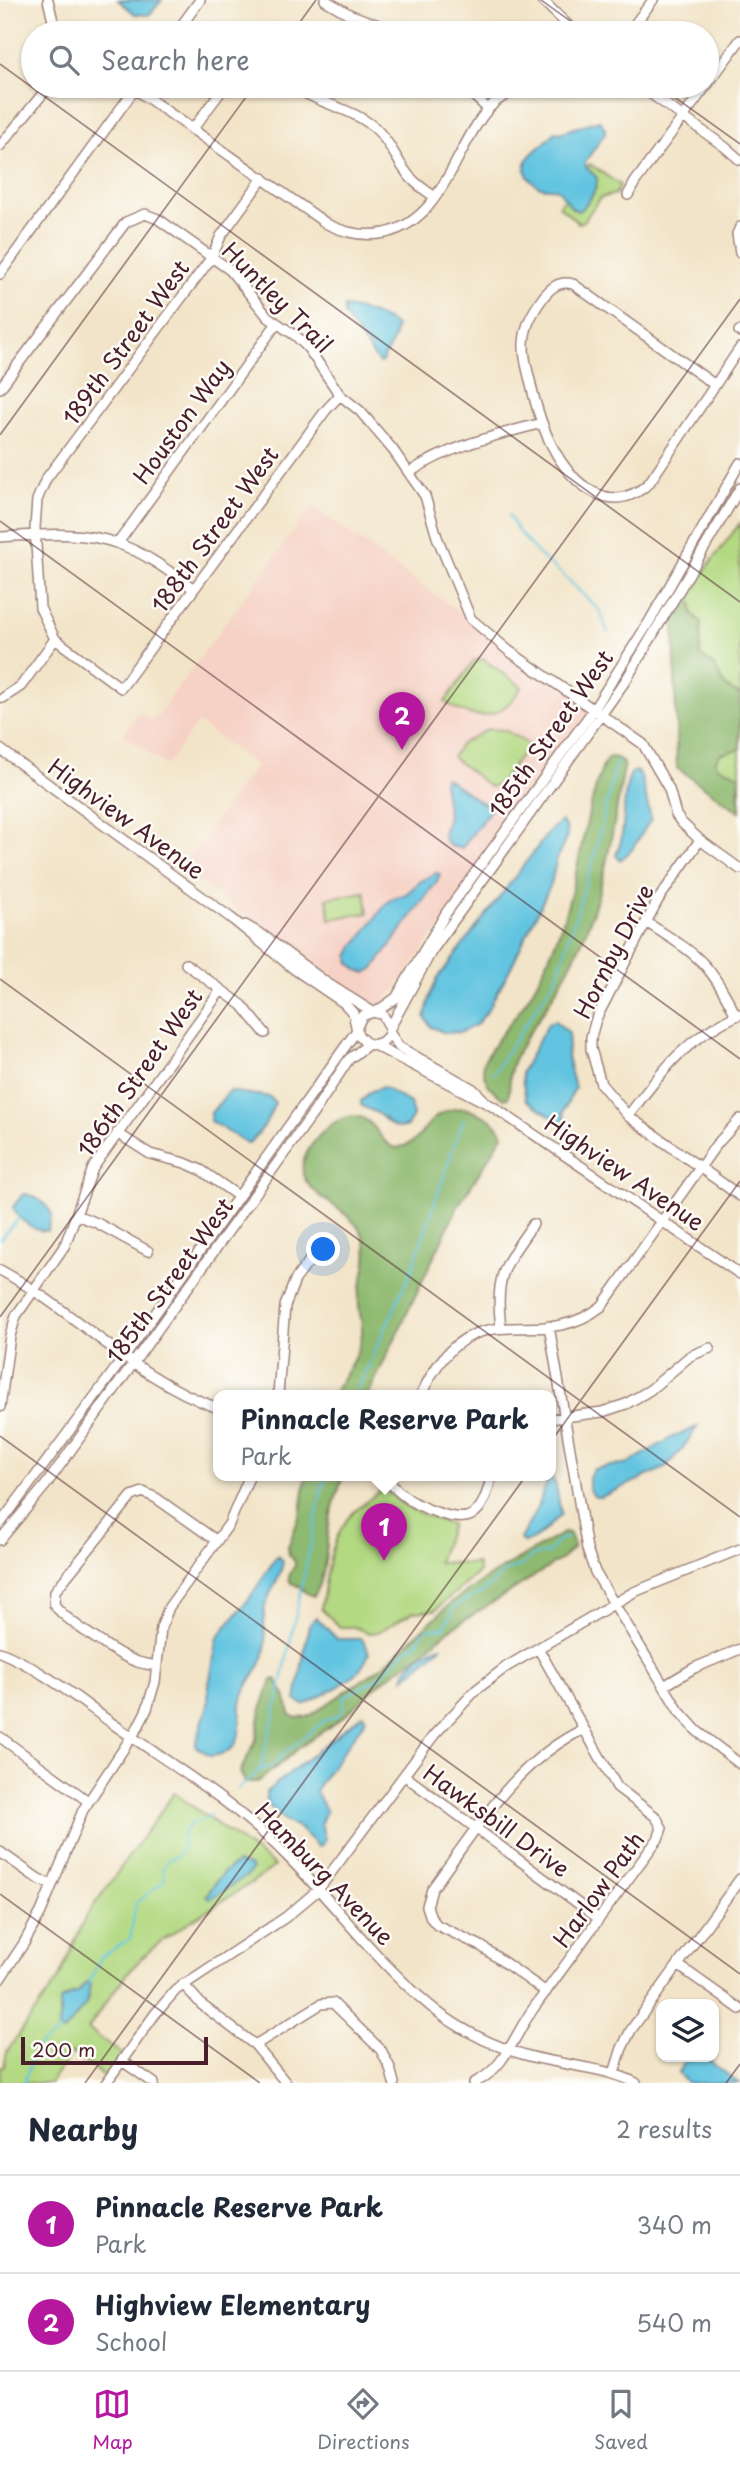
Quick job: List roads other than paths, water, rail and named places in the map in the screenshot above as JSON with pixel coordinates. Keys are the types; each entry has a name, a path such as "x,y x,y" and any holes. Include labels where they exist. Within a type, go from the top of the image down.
{"street":[{"path":"48,0 53,21"},
{"path":"185,21 200,0"},
{"path":"325,0 368,21"},
{"path":"542,0 564,21"},
{"path":"637,21 653,0"},
{"path":"719,68 740,40"},
{"path":"0,146 39,98"},
{"path":"0,274 127,98"},
{"path":"150,98 327,224 361,234 382,233 403,226 421,214 435,197 488,109 502,98"},
{"path":"192,130 216,98"},
{"path":"313,98 370,124 388,141 411,178 435,197"},
{"path":"476,98 488,109"},
{"path":"657,98 725,146 740,160"},
{"path":"628,195 697,98"},
{"name":"189th Street West","path":"55,639 40,608 37,500 46,479 212,257 221,236 263,178"},
{"name":"Huntley Trail","path":"0,388 125,222 136,216 152,215 230,270 257,305 309,348 340,395 354,406 410,472 425,496 437,537 471,619 500,644 598,712"},
{"path":"740,227 737,234 740,253"},
{"path":"715,385 580,286 567,282 549,290 526,328 525,359 542,423 558,457 587,489 610,498 631,496 649,483 740,348"},
{"name":"Houston Way","path":"118,543 277,323"},
{"name":"188th Street West","path":"55,639 121,688 326,410 340,395"},
{"path":"410,472 426,461 481,439 542,423"},
{"name":"185th Street West","path":"390,1030 431,952 598,712 740,463"},
{"name":"185th Street West","path":"375,1012 396,998 446,914 645,648 740,488"},
{"path":"0,537 89,537 118,543 148,557 194,589"},
{"path":"3,698 21,686 55,639"},
{"path":"598,712 643,744 669,789 676,815 688,830 740,869"},
{"name":"Highview Avenue","path":"0,749 231,918 260,944 344,1003 353,1013 361,1039 471,1097 487,1102"},
{"name":"Hornby Drive","path":"700,839 658,900 596,1019 591,1037 593,1061 601,1084 628,1116 740,1196"},
{"name":"Highview Avenue","path":"231,918 264,936 327,983 386,1017 399,1046 473,1090 740,1274"},
{"path":"628,1116 676,1055 698,1037 738,1015 716,977 700,958 646,922"},
{"path":"186,964 245,1008 265,1033"},
{"name":"186th Street West","path":"0,1407 13,1322 65,1245 90,1174 221,989"},
{"path":"357,1028 362,1016 375,1012"},
{"name":"185th Street West","path":"0,1524 125,1356 357,1028"},
{"path":"372,1045 382,1042 390,1030"},
{"name":"185th Street West","path":"0,1540 45,1486 314,1112 349,1059 372,1045"},
{"path":"424,1390 440,1361 452,1348 471,1335 501,1327 550,1326 576,1321 602,1306 699,1168 740,1119"},
{"path":"117,1133 150,1154 186,1163 201,1170 238,1196"},
{"path":"76,1215 97,1223 148,1251"},
{"path":"501,1327 498,1298 501,1276 533,1224"},
{"path":"279,1390 283,1314 291,1287 310,1260"},
{"path":"0,1270 182,1394 213,1406"},
{"path":"550,1326 587,1549 595,1572 679,1711 693,1727 740,1764"},
{"path":"556,1418 602,1412 626,1404 650,1390 690,1356 710,1348"},
{"path":"0,1979 3,1967 33,1928 75,1824 131,1737 151,1700 161,1628 169,1607 233,1515 247,1481"},
{"path":"389,1481 411,1501 461,1518 471,1516 479,1509 490,1481"},
{"path":"156,1665 123,1656 63,1615 54,1604 55,1591 128,1500 139,1492 156,1498 216,1542"},
{"path":"106,2083 162,2005 183,1984 286,1917 318,1890 442,1725 475,1690 506,1667 613,1604 655,1583 740,1549"},
{"name":"Harlow Path","path":"474,2083 497,2067 545,1993 658,1839 662,1828 656,1817 617,1787 538,1648"},
{"path":"664,1686 694,1668 740,1649"},
{"name":"Hamburg Avenue","path":"0,1652 35,1670 250,1821 290,1858 422,1999 463,2029 530,2057 614,2073 636,2083"},
{"path":"545,1993 481,1946 437,1924 429,1914 427,1901 430,1893 509,1785 548,1750 583,1729"},
{"path":"0,1737 88,1801"},
{"name":"Hawksbill Drive","path":"405,1776 599,1919"},
{"path":"0,1852 51,1885"},
{"path":"614,2073 625,2039 740,1879"},
{"path":"678,1965 740,2009"},
{"path":"183,1984 202,2005 255,2045 286,2083"},
{"path":"255,2045 321,2004 333,2003 381,2050 394,2083"},
{"path":"122,2061 154,2083"}],"water":[{"path":"118,0 162,0 149,15 135,14"},
{"path":"599,120 605,133 585,162 586,167 597,178 596,187 578,211 572,208 558,189 543,188 534,183 525,169 526,162 555,131 560,133"},
{"path":"344,307 372,314 396,326 394,339 381,363 344,315"},
{"path":"636,771 641,777 651,819 631,851 620,860 616,855 622,834 626,790 632,772"},
{"path":"445,777 480,802 494,805 462,848 448,845 443,835 448,815 443,782"},
{"path":"561,821 566,827 567,835 556,861 551,884 486,1013 476,1025 461,1032 445,1033 431,1027 425,1017 438,978 549,832"},
{"path":"436,873 440,874 437,881 374,968 366,973 357,970 350,963 349,957 386,904"},
{"path":"555,1021 569,1033 567,1057 575,1088 563,1112 566,1122 563,1124 526,1100 521,1073 546,1027"},
{"path":"383,1087 410,1103 413,1116 407,1126 394,1126 361,1105 361,1101 371,1091"},
{"path":"229,1091 270,1097 275,1103 265,1125 251,1142 247,1143 210,1121 211,1113"},
{"path":"23,1194 40,1200 52,1214 47,1231 31,1226 15,1212 13,1207"},
{"path":"697,1427 665,1468 601,1497 595,1497 589,1490 589,1477 594,1469 629,1463 673,1437"},
{"path":"547,1481 554,1481 561,1514 539,1535 523,1542 520,1539 535,1513"},
{"path":"277,1556 283,1561 265,1606 264,1655 242,1698 238,1739 225,1753 211,1756 195,1746 208,1705 218,1637 249,1599"},
{"path":"316,1617 337,1639 362,1639 369,1653 365,1663 351,1678 304,1705 296,1700 309,1625"},
{"path":"441,1646 404,1678 409,1667 418,1658"},
{"path":"363,1714 366,1718 364,1722 318,1786 316,1792 326,1810 321,1823 325,1839 318,1847 298,1827 288,1823 267,1804 266,1792"},
{"path":"237,1863 249,1866 252,1870 210,1899 206,1896 223,1873"},
{"path":"87,1982 90,1984 86,2004 64,2032 58,2028 60,2001 79,1991"},
{"path":"685,2062 711,2062 739,2083 687,2083 678,2073"}],"waterway":[{"path":"509,515 517,530 539,555 600,611 608,633"},
{"path":"493,1074 557,976 595,854 617,760"},
{"path":"357,1390 412,1269 463,1120"},
{"path":"0,1239 19,1218"},
{"path":"260,1770 278,1700 324,1481"},
{"path":"238,1789 259,1771 275,1764 282,1755 324,1721 339,1715 344,1697 377,1679 404,1651 416,1644 422,1633 429,1629 444,1628 455,1606 483,1592 504,1572 522,1565 532,1556 549,1553 558,1540 569,1537"},
{"path":"88,1985 101,1957 130,1939 136,1903 163,1882 165,1878 162,1870 168,1860 177,1856 182,1849 183,1832 193,1822 211,1815"},
{"path":"24,2083 35,2048 61,2031"}],"place":[{"name":"Highview Elementary","path":"402,750"},
{"name":"Pinnacle Reserve Park","path":"384,1561"}]}
